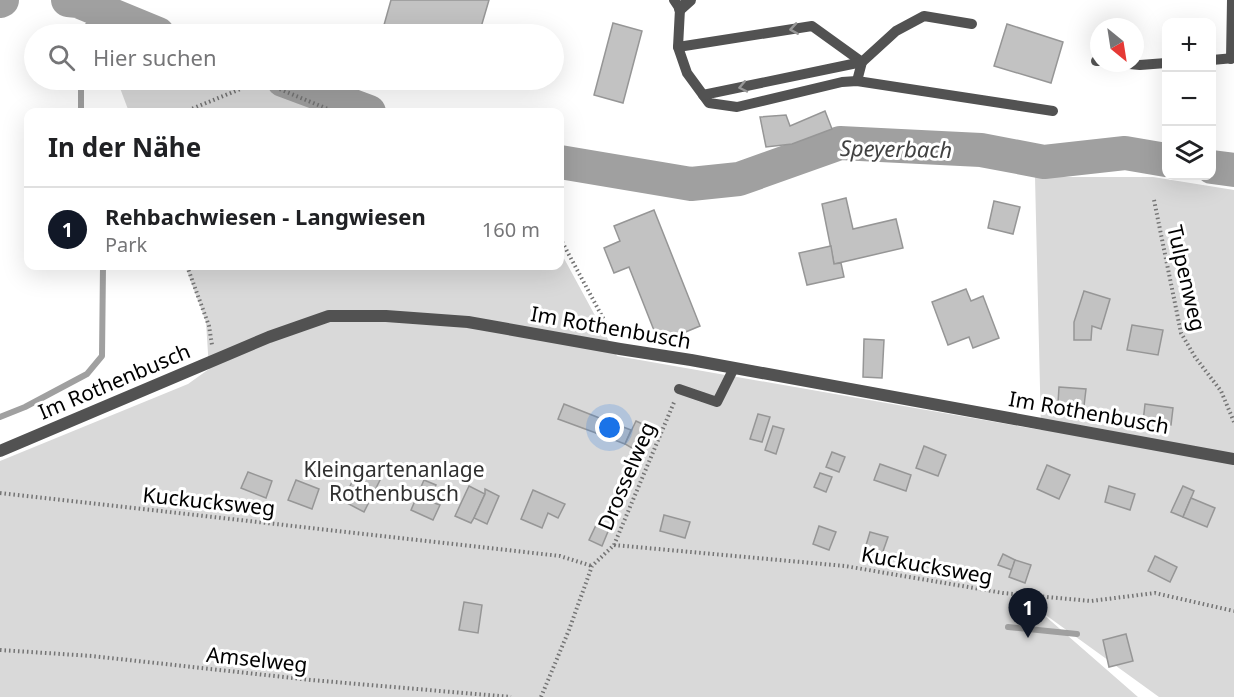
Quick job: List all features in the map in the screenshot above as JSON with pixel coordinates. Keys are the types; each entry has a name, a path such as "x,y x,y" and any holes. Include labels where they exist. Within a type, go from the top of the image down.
{"street":[{"name":"Im Rothenbusch","path":"0,451 268,337 329,316 386,316 468,322 1234,459"}],"lane":[{"path":"1216,60 1233,58 1232,0"},
{"path":"681,3 678,47 687,73 709,103 737,106 842,82 857,81 1053,111"},
{"path":"703,95 862,62 896,31 924,16 972,24"},
{"path":"678,47 812,26 862,62"},
{"path":"857,81 862,62"},
{"path":"1144,65 1162,63"},
{"path":"679,389 717,402 734,368"}],"path":[{"path":"194,108 238,90"},
{"path":"282,90 325,108"},
{"name":"Tulpenweg","path":"1154,200 1182,333 1195,357 1221,392 1234,422"},
{"path":"564,245 620,349"},
{"path":"188,270 209,326 213,360"},
{"name":"Drosselweg","path":"541,697 592,566 614,545 679,389"},
{"name":"Kuckucksweg","path":"0,493 560,556 592,566"},
{"name":"Kuckucksweg","path":"614,545 845,566 1004,593 1091,601 1155,593 1234,611"},
{"name":"Amselweg","path":"0,650 92,656 311,680 511,697"}],"green space":[{"path":"121,90 269,90 315,108 128,108"},
{"name":"Kleingartenanlage Rothenbusch","path":"1035,177 1153,177 1234,190 1234,697 1159,697 1036,608 1138,697 0,697 0,461 188,384 209,369 206,322 186,270 564,270 564,258 617,356 1041,430"}],"building":[{"path":"391,0 489,0 482,24 384,24"},
{"path":"613,23 642,31 623,103 594,95"},
{"path":"1007,24 1063,42 1051,83 994,66"},
{"path":"825,111 832,129 792,144 766,147 760,117 786,115 790,126"},
{"path":"846,198 853,229 896,219 903,248 834,264 822,204"},
{"path":"994,201 1020,207 1013,234 988,228"},
{"path":"654,210 700,326 659,343 629,267 614,273 604,248 620,241 614,226"},
{"path":"831,246 834,264 841,263 844,277 807,285 799,253"},
{"path":"966,289 971,301 983,296 999,338 973,348 969,337 948,345 932,302"},
{"path":"1084,291 1110,299 1101,329 1092,326 1091,340 1074,340 1074,322"},
{"path":"1132,325 1163,330 1158,355 1127,350"},
{"path":"864,339 884,340 882,378 863,377"},
{"path":"1059,387 1086,389 1084,406 1058,403"},
{"path":"564,404 602,419 596,433 558,419"},
{"path":"1145,404 1173,408 1171,425 1143,422"},
{"path":"758,414 770,417 762,442 750,439"},
{"path":"602,419 631,430 625,444 596,433"},
{"path":"636,421 649,427 637,451 625,444"},
{"path":"773,426 784,429 776,454 765,450"},
{"path":"924,446 946,455 938,476 916,468"},
{"path":"832,452 845,457 839,472 826,467"},
{"path":"880,464 911,475 906,491 874,480"},
{"path":"1047,465 1070,475 1059,499 1037,489"},
{"path":"368,471 381,478 364,512 343,501 352,482 361,486"},
{"path":"248,472 272,481 266,498 241,488"},
{"path":"820,473 832,477 826,492 814,487"},
{"path":"296,480 319,489 312,509 288,500"},
{"path":"424,480 436,485 429,501 440,505 433,520 411,510"},
{"path":"469,486 485,494 471,523 455,516"},
{"path":"1109,486 1135,494 1130,510 1105,502"},
{"path":"1183,486 1194,491 1183,517 1171,512"},
{"path":"485,489 499,496 487,524 474,518"},
{"path":"533,490 565,504 558,518 548,513 542,528 521,519"},
{"path":"1191,498 1215,508 1207,527 1183,517"},
{"path":"664,515 690,522 685,538 660,531"},
{"path":"597,523 609,529 602,546 589,540"},
{"path":"819,526 836,532 829,550 813,544"},
{"path":"870,532 888,537 881,557 864,552"},
{"path":"1003,554 1015,560 1012,570 998,565"},
{"path":"1155,556 1177,567 1170,582 1148,571"},
{"path":"1015,560 1031,565 1025,583 1009,577"},
{"path":"464,602 482,605 478,633 459,630"},
{"path":"1126,634 1133,661 1109,667 1103,640"}],"waterway":[{"name":"Speyerbach","path":"68,0 78,1 134,24"},
{"path":"89,24 102,11"},
{"path":"81,90 81,108"},
{"name":"Speyerbach","path":"310,90 358,108"},
{"name":"Speyerbach","path":"564,163 691,184 739,179 840,143 981,150 1044,162 1125,153 1162,159"},
{"name":"Speyerbach","path":"1216,168 1234,170"},
{"path":"0,417 25,407 87,374 102,356 103,270"},
{"path":"1008,627 1077,634"}],"place":[{"name":"Rehbachwiesen - Langwiesen","path":"1028,638"}]}
